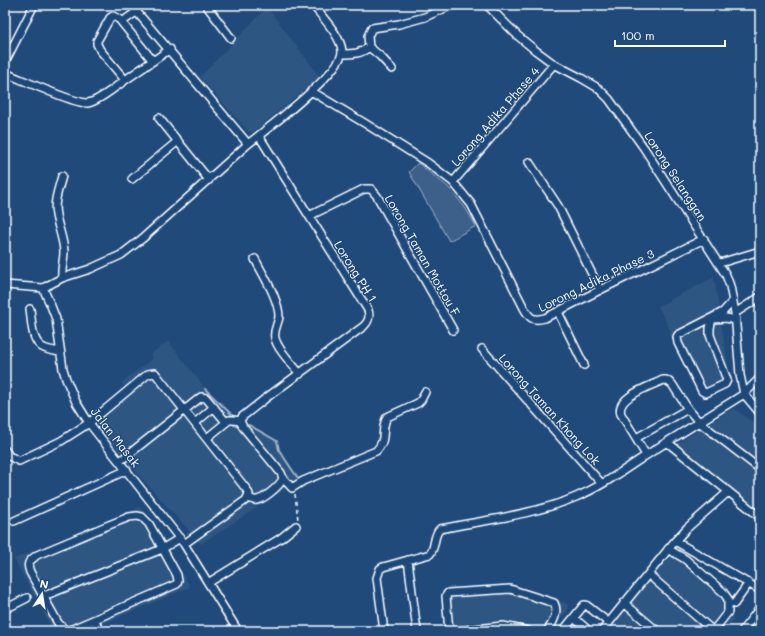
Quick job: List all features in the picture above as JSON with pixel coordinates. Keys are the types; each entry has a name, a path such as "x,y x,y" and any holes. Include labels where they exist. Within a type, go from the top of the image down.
{"street":[{"path":"5,62 34,5"},
{"path":"130,5 170,50 248,144"},
{"path":"206,5 231,38"},
{"path":"5,285 43,288 62,278 90,269 121,255 143,238 248,144 311,91 336,65 342,54 340,42 313,5"},
{"path":"392,69 369,47 368,36 372,28 412,21 452,5"},
{"name":"Lorong Selanggan","path":"487,5 518,36 554,64 592,85 609,99 644,148 720,263 730,286 735,317 740,375 744,394 760,413"},
{"path":"122,22 136,12"},
{"path":"125,80 100,50 97,42 108,19 116,17 122,22 153,61"},
{"path":"342,54 355,54 364,51 369,47"},
{"path":"5,72 83,102 94,101 170,50"},
{"name":"Lorong Adika Phase 4","path":"453,182 554,64"},
{"name":"Lorong Adika Phase 3","path":"311,91 422,159 453,182 471,204 531,318 537,320 545,318 704,239"},
{"path":"160,118 209,180"},
{"name":"Lorong PH 1","path":"240,421 248,412 364,326 368,322 370,316 368,310 259,136"},
{"path":"132,179 178,141"},
{"path":"529,162 558,206 600,290"},
{"path":"62,176 55,205 64,250 61,269 62,278"},
{"name":"Lorong Taman Mottou F","path":"309,216 364,189 371,189 377,196 453,330"},
{"path":"720,263 760,251"},
{"path":"255,259 278,310 279,317 275,330 275,339 300,374"},
{"name":"Jalan Masak","path":"43,288 56,319 63,369 71,392 89,423 182,541 238,631"},
{"path":"712,319 735,317 760,297"},
{"path":"712,319 710,335 727,380 725,384 706,393 702,391 676,340 678,335 712,319 723,312 732,302"},
{"path":"30,309 36,342 43,347 60,352"},
{"path":"558,312 584,365"},
{"name":"Lorong Taman Khong Lok","path":"482,349 602,484"},
{"path":"5,450 9,456 19,461 24,460 61,441 89,423 152,372 156,374 185,410 247,490 249,494 248,497"},
{"path":"384,631 377,578 378,572 383,567 432,552 437,532 440,529 550,507 578,496 602,484 744,394 760,378"},
{"path":"646,455 620,410 621,405 624,400 632,395 663,380 666,380 672,384 688,409 699,422 760,469"},
{"path":"207,438 226,422 233,420 240,421 243,427 292,488 303,481 376,450 382,443 385,434 384,426 387,417 418,403 425,392"},
{"path":"120,461 203,397 206,398 226,422"},
{"path":"195,423 214,407"},
{"path":"636,438 688,409"},
{"path":"667,442 760,517"},
{"path":"14,521 127,470"},
{"path":"248,497 253,500 261,498 280,484 284,478"},
{"path":"602,631 675,541 687,528 728,492"},
{"path":"44,596 182,541 248,497"},
{"path":"137,516 142,517 149,524 177,575 178,581 177,584 95,620 68,630 64,629 58,623 44,596 28,566 28,563 37,555 129,517 137,516"},
{"path":"208,583 281,538 296,526"},
{"path":"675,541 760,590"},
{"path":"648,574 713,631 728,612 729,608 726,595 685,559 668,549"},
{"path":"408,560 417,631"},
{"path":"734,604 749,583"},
{"path":"449,631 446,596 448,593 510,588 554,603 556,609 553,623 547,631"},
{"path":"5,609 27,598"},
{"path":"624,603 657,631"},
{"path":"563,631 584,605 608,622"},
{"path":"742,631 760,608"},
{"path":"574,618 589,631"},
{"path":"95,620 99,631"},
{"path":"457,631 503,626 524,630"}],"path":[{"path":"292,488 295,492 298,518 296,526"}],"shaded area":[{"path":"267,7 320,77 253,132 248,131 200,77"},
{"path":"418,163 448,187 464,206 476,226 449,241 409,172"},
{"path":"714,277 731,386 703,400 669,333 671,332 658,306"},
{"path":"168,341 206,389 204,390 231,416 276,441 278,451 298,481 201,544 138,474 90,416 125,387 122,382 153,358 150,355"},
{"path":"734,408 760,428 760,524 667,450"},
{"path":"140,507 158,529 190,587 86,631 53,631 14,559"},
{"path":"667,544 691,558 724,588 732,598 733,621 725,631 595,631"},
{"path":"509,585 568,604 567,611 551,631 446,631 442,590"},
{"path":"760,608 760,631 742,631"}],"waterway":[{"path":"205,389 232,415"},
{"path":"249,425 277,441 279,450 297,477"}]}
